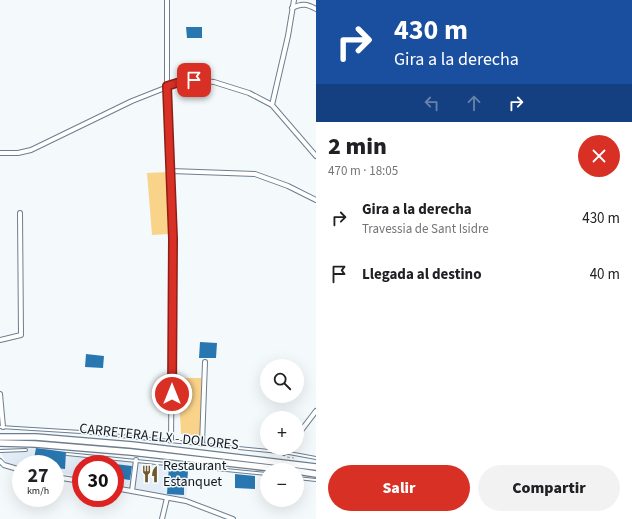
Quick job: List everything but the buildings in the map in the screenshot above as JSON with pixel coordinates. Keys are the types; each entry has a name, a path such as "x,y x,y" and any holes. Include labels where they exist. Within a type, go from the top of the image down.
{"main road":[{"name":"CARRETERA ELX - DOLORES","path":"0,437 36,437 161,448 316,467"},
{"name":"CARRETERA ELX - DOLORES","path":"0,443 35,444 131,452 260,467"},
{"path":"304,472 316,474"}],"street":[{"path":"167,0 167,86 173,247 171,441"},
{"path":"272,105 288,36 294,0"},
{"path":"292,8 300,4 316,9"},
{"path":"0,153 18,153 43,145 95,118 167,86 194,80 214,82 249,93 272,105 316,156"},
{"path":"171,171 255,174 288,186 316,200"},
{"path":"0,340 21,335 20,212"},
{"path":"202,444 205,362"},
{"path":"0,394 1,427"},
{"path":"304,427 316,411"},
{"path":"132,491 136,460"},
{"path":"0,461 4,466 12,468"},
{"path":"124,490 186,501 232,519"},
{"path":"162,519 167,498"}],"lane":[{"path":"1,427 81,432 260,450"},
{"path":"0,451 26,450"},
{"path":"67,454 260,473"},
{"path":"297,455 316,458"},
{"path":"304,479 316,480"}],"shaded area":[{"path":"169,172 169,234 152,235 147,173"},
{"path":"178,378 201,378 202,436 181,434"},
{"path":"1,448 36,448 66,452 66,455 72,456 72,475 64,474 64,455 12,455 12,465 7,464 1,453"},
{"path":"124,461 189,467 186,497 166,495 124,486"}],"place":[{"name":"Restaurant Estanquet","path":"150,474"}],"route":[{"path":"172,394 172,176 167,86 194,80"}]}
